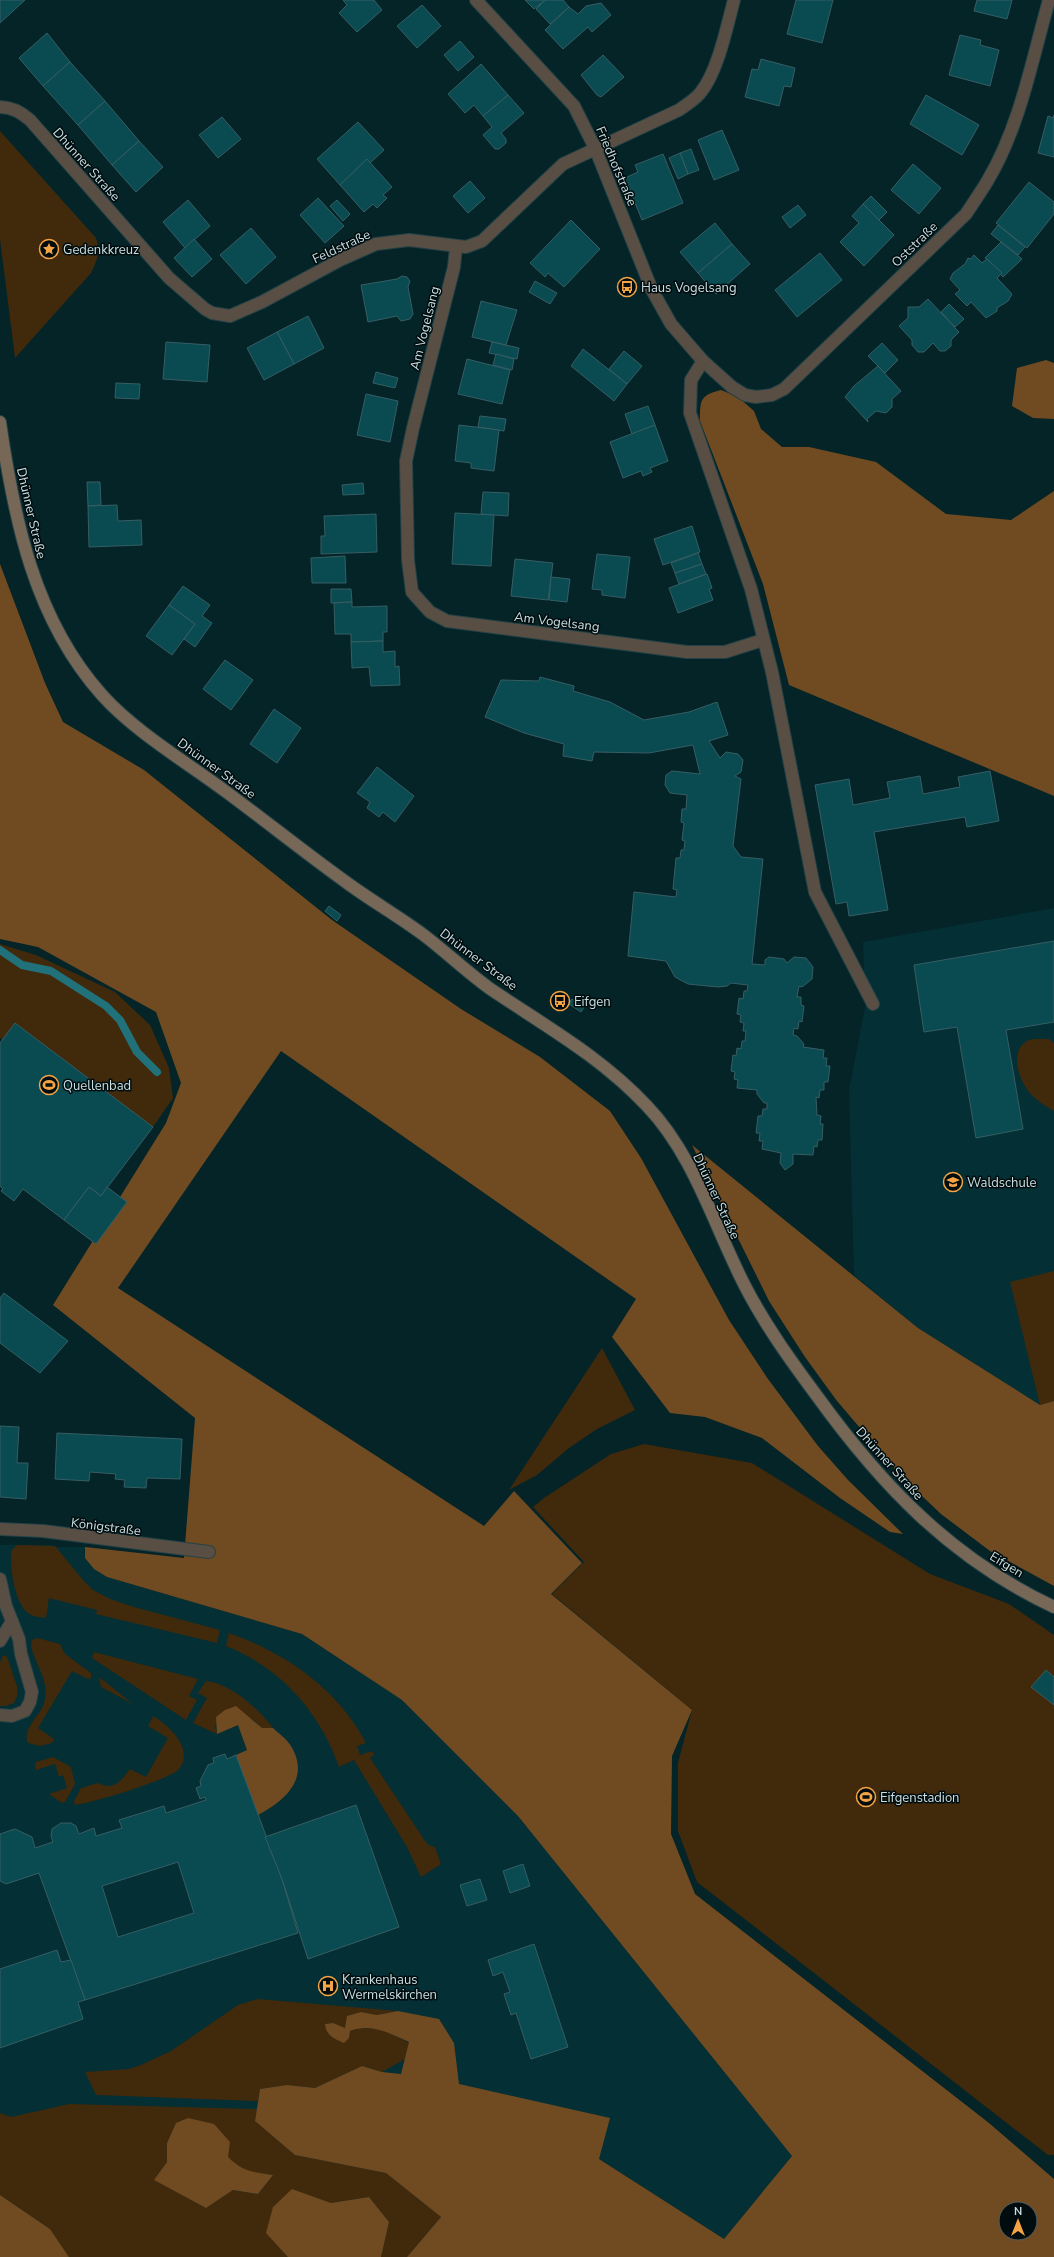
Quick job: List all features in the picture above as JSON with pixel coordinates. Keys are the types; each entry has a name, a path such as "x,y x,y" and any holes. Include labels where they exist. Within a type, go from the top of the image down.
{"main road":[{"name":"Dhünner Straße","path":"0,422 15,510 34,577 57,631 72,655 101,694 125,717 351,886 425,936 488,987 581,1048 649,1108 665,1126 682,1154 748,1291 796,1369 837,1424 878,1472 948,1542"},
{"name":"Eifgen","path":"948,1542 1007,1581 1054,1607"}],"street":[{"name":"Friedhofstraße","path":"476,0 574,106 595,148 652,290 671,324 703,361"},
{"name":"Feldstraße","path":"146,251 169,278 205,309 212,314 230,316 262,302 347,256 376,244 409,240 456,247 466,247 482,241 563,164 679,110 701,92 724,38 734,0"},
{"name":"Oststraße","path":"703,361 732,387 746,395 765,396 784,389 966,214 988,180 1003,150 1017,111 1049,0"},
{"name":"Dhünner Straße","path":"0,107 8,107 30,120 146,251"},
{"name":"Am Vogelsang","path":"456,247 454,267 406,461 408,560 412,592 430,612 447,621 687,652 724,652 763,640"},
{"path":"703,361 691,380 690,413 751,589 772,672 816,892 873,1004"},
{"name":"Königstraße","path":"0,1529 43,1531 209,1552"},
{"path":"0,1579 12,1621 20,1639 21,1654 31,1686 32,1697 28,1707 19,1714 12,1716 0,1715"},
{"path":"0,1642 12,1621"}],"shaded area":[{"path":"0,131 96,238 98,247 97,260 91,273 15,358 0,239"},
{"path":"1046,360 1054,363 1054,419 1033,418 1012,406 1017,368"},
{"path":"721,390 738,397 754,411 761,429 782,447 809,447 876,462 946,514 1011,520 1054,491 1054,796 789,685 763,584 700,421 701,403 705,396"},
{"path":"0,564 45,683 63,722 144,770 332,920 461,1009 540,1057 610,1111 641,1158 729,1320 768,1379 818,1446 848,1480 903,1534 890,1532 840,1498 762,1438 705,1417 670,1413 612,1337 636,1299 281,1051 118,1288 484,1526 514,1491 582,1563 551,1594 692,1710 672,1756 671,1834 695,1894 989,2123 1054,2179 1054,2257 407,2257 441,2217 386,2173 295,2155 255,2121 260,2089 287,2085 315,2088 362,2066 382,2072 401,2074 409,2042 380,2030 365,2028 350,2031 349,2038 344,2043 329,2034 325,2024 333,2023 345,2028 347,2016 361,2012 377,2015 398,2011 439,2019 454,2043 459,2084 610,2118 599,2159 724,2239 792,2156 518,1816 402,1700 302,1634 107,1577 94,1569 85,1558 85,1547 184,1558 195,1418 53,1305 166,1123 181,1083 156,1012 38,947 0,939"},
{"name":"Waldschule","path":"1054,908 1054,1401 1040,1405 918,1328 854,1275 849,1090 865,1007 863,942"},
{"path":"0,944 36,955 115,992 150,1025 169,1068 173,1098 153,1127 15,1023 3,1040 0,1038"},
{"path":"1049,1039 1054,1043 1054,1111 1041,1103 1025,1087 1019,1073 1017,1058 1018,1052 1028,1040"},
{"path":"692,1145 918,1328 1040,1405 1054,1401 1054,1586 990,1551 941,1514 902,1477 837,1401 805,1357 769,1301"},
{"path":"1054,1271 1054,1401 1040,1405 1010,1282"},
{"path":"602,1348 635,1410 597,1429 569,1448 537,1475 509,1490"},
{"name":"Eifgenstadion","path":"644,1444 752,1463 930,1574 1009,1604 1054,1635 1054,2155 1048,2155 697,1882 678,1831 678,1763 692,1710 552,1594 584,1562 533,1507 544,1498 611,1454"},
{"name":"Krankenhaus Wermelskirchen","path":"0,1545 85,1547 84,1553 107,1577 302,1634 402,1700 518,1816 792,2156 724,2239 599,2159 441,2217 407,2257 69,2257 50,2229 0,2195"},
{"path":"17,1545 55,1546 93,1590 110,1599 134,1607 220,1630 217,1643 96,1614 97,1610 49,1598 46,1618 37,1617 30,1614 23,1608 19,1601 14,1584 11,1566 11,1551"},
{"path":"229,1633 250,1641 289,1662 325,1689 340,1705 354,1723 366,1743 357,1746 360,1755 372,1751 374,1755 370,1758 425,1841 430,1846 435,1847 441,1864 421,1877 407,1847 354,1760 339,1767 321,1728 296,1694 281,1679 264,1666 246,1655 226,1646"},
{"path":"37,1638 60,1644 65,1654 91,1673 91,1678 88,1679 72,1671 38,1728 54,1739 52,1743 40,1746 28,1743 27,1737 27,1732 30,1726 41,1710 46,1692 45,1685 31,1646 32,1640"},
{"path":"94,1652 198,1679 189,1696 197,1700 186,1720 92,1658"},
{"path":"3,1655 7,1657 17,1686 17,1696 14,1703 6,1706 0,1706 0,1663"},
{"path":"99,1677 133,1704 101,1687"},
{"path":"206,1681 225,1687 243,1698 267,1720 273,1728 262,1728 252,1719 215,1724 217,1734 193,1723 207,1698 198,1693"},
{"path":"236,1706 262,1728 273,1728 289,1743 296,1758 298,1769 292,1788 277,1803 258,1815 236,1755 247,1750 238,1725 217,1734 216,1717 225,1710"},
{"path":"153,1716 166,1725 182,1746 184,1754 183,1762 179,1769 172,1774 146,1785 113,1796 75,1805 74,1801 81,1788 98,1783 108,1786 117,1784 130,1769 146,1777 168,1738 148,1726"},
{"path":"53,1757 71,1767 75,1784 65,1802 62,1803 49,1794 67,1788 63,1775 59,1777 55,1764 36,1770 35,1765 36,1762"},
{"path":"258,1999 398,2011 377,2015 361,2012 345,2028 332,2023 325,2024 349,2031 359,2028 383,2029 409,2043 405,2059 382,2072 362,2066 315,2088 287,2085 260,2089 258,2101 96,2095 85,2072 129,2069 141,2065 171,2051 238,2005"},
{"path":"69,2104 257,2109 255,2121 295,2155 386,2173 441,2217 407,2257 381,2257 389,2222 369,2197 331,2203 292,2189 288,2257 69,2257 50,2229 0,2195 0,2113 11,2117","holes":["188,2118 234,2163 247,2172 273,2175 258,2194 233,2190 206,2208 155,2180 167,2162 167,2143 176,2124"]},
{"path":"188,2118 214,2124 230,2142 228,2157 233,2162 254,2172 273,2175 258,2194 233,2190 206,2208 154,2180 167,2162 167,2143 176,2123"},
{"path":"292,2189 331,2203 369,2197 389,2222 381,2257 288,2257 266,2233 273,2207"},
{"path":"0,2195 50,2229 69,2257 0,2257"}],"building":[{"path":"0,0 25,0 0,23"},
{"path":"343,0 374,0 382,10 357,32 339,13 347,5"},
{"path":"525,0 545,0 534,9"},
{"path":"545,0 563,0 569,7 550,24 536,9"},
{"path":"796,0 833,0 822,43 787,34"},
{"path":"977,0 1012,0 1007,19 974,11"},
{"path":"601,3 611,15 592,32 588,27 563,49 545,30 569,7 578,14 586,6"},
{"path":"422,5 441,26 417,48 397,26"},
{"path":"47,33 70,62 43,86 19,58"},
{"path":"960,35 981,40 980,45 999,50 990,86 949,75"},
{"path":"460,41 474,57 458,71 444,55"},
{"path":"603,55 624,77 601,97 597,95 581,75"},
{"path":"761,59 795,68 791,87 784,86 779,106 745,97 752,69 758,70"},
{"path":"70,62 105,101 78,125 43,86"},
{"path":"481,64 508,95 483,116 474,105 465,113 448,94"},
{"path":"508,95 524,113 501,133 506,139 506,143 499,149 495,149 483,135 492,127 483,116"},
{"path":"926,95 979,125 962,155 910,124"},
{"path":"105,101 139,141 112,165 78,125"},
{"path":"1054,115 1054,157 1038,153 1048,116 1053,118"},
{"path":"222,117 241,139 218,158 199,135"},
{"path":"358,122 384,150 370,163 367,159 340,185 317,159"},
{"path":"722,130 739,170 714,180 698,140"},
{"path":"139,141 163,167 136,192 112,165"},
{"path":"691,149 699,170 688,174 680,153"},
{"path":"680,153 688,174 678,179 669,158"},
{"path":"663,154 683,203 642,220 625,178 638,172 635,165"},
{"path":"367,159 392,187 383,195 387,198 377,208 373,204 364,212 340,185"},
{"path":"913,164 941,188 919,214 891,190"},
{"path":"470,181 485,198 468,213 453,196"},
{"path":"1029,182 1054,202 1054,214 1027,248 996,223"},
{"path":"871,196 887,212 879,220 863,204"},
{"path":"318,198 344,226 325,243 300,215"},
{"path":"188,200 210,226 185,248 163,222"},
{"path":"337,200 350,214 343,221 330,206"},
{"path":"863,204 894,235 864,266 840,242 859,223 852,216"},
{"path":"798,205 806,215 790,228 782,217"},
{"path":"571,220 600,249 564,287 548,273 545,277 530,263"},
{"path":"715,223 732,244 698,273 680,252"},
{"path":"998,225 1025,247 1018,255 991,234"},
{"path":"251,228 276,257 246,284 220,255"},
{"path":"194,239 212,259 192,277 174,258"},
{"path":"1001,242 1022,259 1003,277 985,258"},
{"path":"732,244 750,264 716,294 698,273"},
{"path":"820,253 842,280 797,317 775,290"},
{"path":"974,255 982,263 987,259 1002,273 997,278 1012,294 1008,301 986,318 971,302 967,306 955,294 960,290 950,279 953,273 965,264 968,258 971,259"},
{"path":"402,276 407,277 410,281 408,287 413,314 410,319 401,321 397,316 368,322 361,285 397,279"},
{"path":"535,281 557,293 550,304 529,292"},
{"path":"928,299 959,332 951,340 951,346 945,351 940,351 933,343 924,352 918,352 912,345 912,340 899,326 908,318 908,307 919,307"},
{"path":"481,301 517,310 506,345 472,337"},
{"path":"949,304 964,319 955,327 941,312"},
{"path":"308,316 324,348 294,364 277,332"},
{"path":"277,332 294,364 264,380 247,348"},
{"path":"166,342 210,345 207,382 163,379"},
{"path":"492,342 519,348 517,359 489,353"},
{"path":"882,343 898,360 885,373 868,356"},
{"path":"583,349 627,384 614,401 571,366"},
{"path":"624,351 642,366 627,384 609,369"},
{"path":"496,354 514,359 512,370 493,365"},
{"path":"467,359 510,370 502,404 458,394"},
{"path":"878,366 901,391 892,399 892,407 886,413 876,411 867,419 868,422 845,397 854,386"},
{"path":"376,372 398,378 395,388 373,383"},
{"path":"116,383 140,384 139,399 115,398"},
{"path":"366,394 398,401 390,442 357,435"},
{"path":"648,406 655,425 632,434 625,414"},
{"path":"480,416 506,419 504,431 478,427"},
{"path":"459,425 499,430 494,471 471,468 471,463 455,461"},
{"path":"655,425 668,461 650,468 652,472 643,476 641,471 623,478 610,442"},
{"path":"87,482 100,482 101,505 88,506"},
{"path":"363,483 364,494 343,495 342,485"},
{"path":"483,492 509,493 508,516 481,514"},
{"path":"117,505 118,521 141,520 142,545 89,547 88,506"},
{"path":"455,513 494,515 491,566 452,564"},
{"path":"376,514 377,552 321,554 321,536 325,536 324,516"},
{"path":"692,526 700,552 663,565 654,539"},
{"path":"698,553 702,564 675,573 671,563"},
{"path":"597,554 630,557 625,598 602,595 602,590 592,589"},
{"path":"345,556 346,583 312,583 311,558"},
{"path":"515,559 553,563 548,600 511,596"},
{"path":"702,564 706,574 679,584 675,573"},
{"path":"707,574 712,588 709,589 713,600 678,613 669,588"},
{"path":"551,577 570,579 567,602 549,600"},
{"path":"183,586 210,605 202,616 212,623 195,647 184,639 195,624 169,605"},
{"path":"331,589 351,589 352,602 331,603"},
{"path":"352,602 352,607 387,606 387,632 383,632 383,641 351,642 351,634 335,634 334,603"},
{"path":"169,605 195,624 172,655 146,636"},
{"path":"383,641 383,652 395,651 395,667 399,666 400,685 371,686 369,667 352,668 351,642"},
{"path":"225,660 253,680 231,710 203,689"},
{"path":"540,677 574,686 573,691 610,702 644,720 689,712 717,702 728,735 709,741 720,758 726,752 738,754 743,760 741,772 735,776 741,779 733,846 741,857 763,859 752,964 765,965 765,960 769,957 784,959 787,963 794,957 806,958 813,967 812,979 802,987 799,986 797,997 801,997 801,1005 804,1006 802,1022 799,1021 798,1029 794,1028 793,1035 797,1036 804,1044 803,1047 824,1050 823,1058 827,1058 826,1066 830,1066 828,1082 824,1082 824,1090 820,1090 819,1098 816,1097 817,1115 821,1116 820,1124 823,1124 822,1140 818,1140 817,1147 814,1146 813,1155 793,1154 793,1164 785,1170 780,1163 781,1153 762,1149 763,1141 759,1141 760,1133 756,1133 758,1116 762,1116 763,1109 767,1109 767,1103 764,1103 757,1094 757,1090 737,1088 738,1080 734,1079 735,1072 731,1071 733,1055 736,1056 737,1048 741,1049 742,1041 745,1041 746,1031 743,1031 744,1023 740,1022 741,1015 737,1014 739,998 743,999 744,991 747,991 748,985 731,983 727,986 718,987 688,984 675,977 666,961 628,956 634,892 676,897 677,890 673,889 676,858 680,858 681,850 684,850 685,841 682,840 684,823 681,822 682,809 686,809 687,795 670,793 665,785 666,775 672,771 700,774 693,745 649,753 594,752 592,761 563,756 564,744 524,733 485,717 501,680 539,681"},
{"path":"274,709 301,728 277,763 250,744"},
{"path":"377,767 414,796 395,822 383,812 379,817 367,808 370,802 357,793"},
{"path":"990,771 999,821 967,827 965,817 874,832 888,910 849,916 847,902 836,904 815,785 849,779 853,805 890,798 887,782 920,776 923,794 960,787 958,777"},
{"path":"329,906 341,915 337,921 325,911"},
{"path":"1054,941 1054,1022 1006,1030 1023,1129 976,1138 957,1027 924,1032 914,965"},
{"path":"572,999 584,1007 581,1012 569,1004"},
{"name":"Quellenbad","path":"15,1023 153,1127 101,1196 89,1187 64,1220 23,1189 14,1201 1,1191 3,1189 0,1186 0,1043"},
{"path":"89,1187 101,1196 107,1187 127,1202 96,1244 64,1220"},
{"path":"4,1293 68,1341 40,1373 0,1343 0,1298"},
{"path":"0,1426 19,1427 17,1463 28,1463 26,1499 0,1497"},
{"path":"57,1433 182,1439 180,1479 147,1478 146,1488 124,1487 125,1480 115,1479 116,1474 90,1472 89,1481 55,1479"},
{"path":"1046,1670 1054,1677 1054,1705 1031,1687"},
{"path":"225,1754 227,1759 236,1755 282,1879 298,1933 85,2000 39,1873 6,1884 0,1881 0,1834 15,1829 32,1837 35,1848 53,1842 51,1836 52,1829 61,1823 71,1823 76,1826 79,1834 94,1828 96,1836 122,1828 119,1820 164,1806 166,1813 206,1800 205,1797 200,1799 196,1788 201,1786 200,1781 208,1765 214,1763 213,1758","holes":["178,1862 194,1913 118,1937 102,1886"]},
{"path":"356,1805 399,1927 308,1959 282,1879 265,1837"},
{"path":"523,1864 530,1886 510,1893 503,1871"},
{"path":"480,1879 487,1900 467,1906 460,1885"},
{"path":"534,1944 568,2047 531,2059 516,2013 511,2015 504,1994 510,1992 503,1972 493,1976 488,1960"},
{"path":"57,1950 61,1962 71,1960 85,2000 78,2002 83,2019 0,2048 0,1969"}],"waterway":[{"path":"0,950 22,965 51,971 106,1006 120,1020 137,1052 157,1072"}],"place":[{"name":"Gedenkkreuz","path":"49,249"},
{"name":"Haus Vogelsang","path":"627,287"},
{"name":"Eifgen","path":"560,1001"},
{"name":"Quellenbad","path":"49,1085"},
{"name":"Waldschule","path":"953,1182"},
{"name":"Eifgenstadion","path":"866,1797"},
{"name":"Krankenhaus Wermelskirchen","path":"328,1986"}]}
